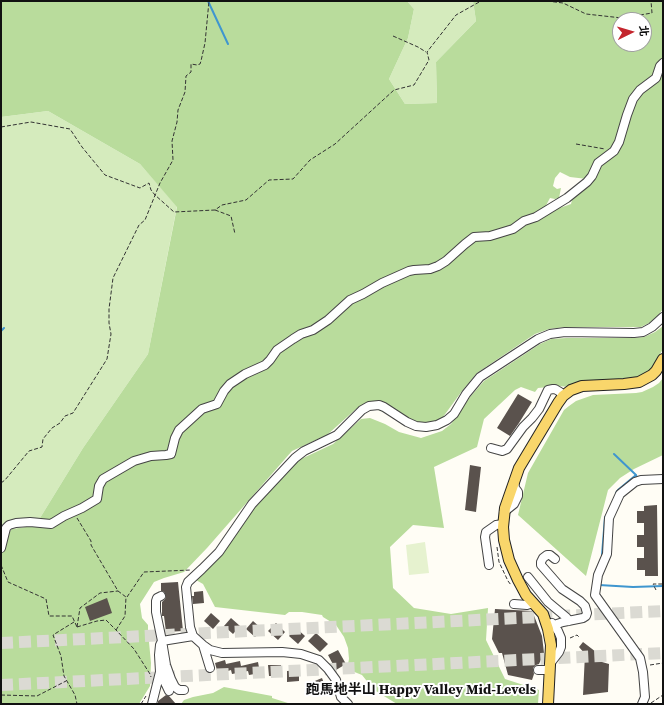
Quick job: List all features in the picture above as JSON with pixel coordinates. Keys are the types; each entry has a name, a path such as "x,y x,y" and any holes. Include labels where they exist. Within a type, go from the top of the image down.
{"main road":[{"path":"548,704 551,645 550,637 543,614 526,595 509,560 504,540 504,508 519,468 563,396 571,390 582,386 639,382 652,375 663,359"}],"street":[{"path":"1,548 6,528 9,525 30,522 51,524 97,499 99,486 104,479 134,461 151,456 171,454 179,430 202,409 217,404 224,391 230,384 245,374 265,364 277,350 295,337 314,330 328,320 350,300 409,271 427,270 438,266 474,237 490,236 511,230 524,221 536,217 559,204 586,184 592,176 598,163 613,153 618,145 630,105 634,97 642,88 656,78 660,66 663,63"},
{"path":"348,704 340,697 336,680 319,660 301,654 282,652 222,653 210,650 203,646 193,636 190,627 186,587 191,578 219,552 252,504 295,458 304,451 337,434 362,410 369,406 378,405 384,407 416,426 426,427 437,425 446,421 454,414 480,377 538,339 550,334 565,332 643,332 652,328 663,318"},
{"path":"491,448 502,450 507,449 522,427 539,409 548,390 553,388 560,392 563,396"},
{"path":"643,701 644,684 640,658 596,595 598,575 606,554 609,518 620,494 638,481 663,479"},
{"path":"488,565 485,537 486,532 496,525 503,524"},
{"path":"554,626 563,622 584,618 587,612 585,606 562,589 541,565 543,558 547,555 550,555 555,559"},
{"path":"528,577 548,602 569,621"},
{"path":"161,596 156,601 156,612 166,665 170,679 175,687 179,690 184,690"},
{"path":"514,604 527,605 533,603"},
{"path":"538,670 549,668 561,647 561,638 558,631 543,614"},
{"path":"162,641 193,636"},
{"path":"162,641 158,655 160,672 169,691"},
{"path":"203,646 210,668"},
{"path":"152,704 160,672"}],"path":[{"path":"1,483 29,451 42,447 43,439 52,428 60,423 65,416 73,413 107,359 111,334 109,309 113,278 139,225 145,220 160,183 173,160 172,141 177,122 178,110 185,92 186,76 191,72 191,64 197,65 201,62 205,43 209,1"},
{"path":"215,210 222,205 246,200 269,180 293,179 310,160 335,144 394,90 414,86 428,60 427,52 456,14 481,1"},
{"path":"547,1 563,3 586,14 622,18 652,13 651,1"},
{"path":"393,36 427,52"},
{"path":"1,130 2,127 31,122 70,129 82,147 105,175 140,188 149,183 151,190 155,195 174,212 215,210 231,216 236,234"},
{"path":"576,144 605,149 608,156"},
{"path":"74,512 91,541 91,545 118,591 126,597"},
{"path":"1,565 8,582 46,599 49,616 72,616 77,627"},
{"path":"116,630 125,616 126,597 144,572 202,569"},
{"path":"656,590 654,584 663,584"},
{"path":"77,627 80,608 100,593 118,591"},
{"path":"77,627 106,620 134,649 150,674 151,680"},
{"path":"74,622 53,635 61,656 64,676 75,695 77,704"},
{"path":"570,638 577,635 579,637"},
{"path":"642,666 663,663"},
{"path":"1,695 37,696 67,681"},
{"path":"643,701 650,703 663,695"}],"green space":[{"path":"1,1 407,1 414,9 408,38 389,79 405,104 437,103 436,62 476,21 473,1 663,1 663,309 657,317 641,327 565,327 549,329 535,334 477,373 443,417 437,421 420,427 371,407 356,409 327,435 292,451 184,572 154,582 140,604 142,618 148,625 148,633 146,637 150,640 151,663 150,686 139,704 1,704 1,553 6,544 9,532 12,529 33,526 40,518 83,448 148,354 177,207 140,164 48,111 1,117","holes":["560,172 570,177 587,179 573,196 571,204 554,210 543,211 550,198 559,198 561,188 557,189 553,186 555,178"]},
{"path":"407,1 473,1 476,21 436,62 437,103 405,104 389,79 408,38 414,9"},
{"path":"48,111 140,164 177,206 148,354 83,448 40,518 29,518 1,534 1,117"},
{"path":"663,326 663,349 649,372 642,376 634,378 591,381 570,387 558,386 538,388 535,392 521,387 515,390 484,419 477,447 434,467 444,528 413,525 390,547 393,588 414,608 451,614 488,608 486,640 505,679 539,690 538,704 397,704 374,690 362,675 347,669 349,659 348,648 344,637 336,625 322,615 289,612 285,615 215,607 203,584 196,580 245,518 299,460 333,444 361,419 370,418 399,432 421,438 442,431 451,424 470,397 484,381 540,344 551,339 644,337"},
{"path":"663,378 663,455 634,469 620,478 608,490 586,576 518,515 528,473 564,410 576,401 593,395 642,392 659,383"},
{"path":"425,542 429,573 409,575 406,545"},
{"path":"224,687 272,696 272,698 291,704 181,704 184,700 213,693"}],"building":[{"path":"518,394 532,402 510,436 497,428"},
{"path":"470,465 481,467 476,512 465,510"},
{"path":"657,505 658,576 645,576 645,570 637,570 637,558 644,558 644,547 637,547 637,535 644,535 644,523 637,523 637,511 644,511 644,506"},
{"path":"178,582 183,631 166,632 164,616 162,616 162,602 166,596 164,592 161,591 161,583"},
{"path":"203,591 204,603 193,604 192,596 194,596 194,592"},
{"path":"107,598 112,613 90,621 85,607"},
{"path":"495,609 532,611 542,636 544,653 539,664 533,668 534,674 532,680 508,675 502,653 499,653 492,639"},
{"path":"211,613 220,621 213,629 204,621"},
{"path":"231,618 240,626 233,634 224,626"},
{"path":"253,621 262,629 255,637 246,629"},
{"path":"276,623 285,632 278,640 268,631"},
{"path":"296,628 305,636 298,644 289,636"},
{"path":"316,633 328,644 320,652 308,641"},
{"path":"583,642 596,652 595,660 609,664 608,692 583,695 585,654 579,647"},
{"path":"338,650 346,664 336,670 328,655"},
{"path":"225,660 226,664 240,661 241,666 258,662 260,673 249,675 248,671 232,674 231,670 218,674 215,663"},
{"path":"268,665 281,665 281,676 269,676"},
{"path":"299,670 299,681 287,682 287,671"},
{"path":"322,678 326,689 314,694 310,683"},
{"path":"166,695 169,696 176,704 158,704 158,701"}],"waterway":[{"path":"208,1 228,44"},
{"path":"1,331 4,328"},
{"path":"614,454 636,475 638,480"},
{"path":"616,493 636,475"},
{"path":"602,555 605,517"},
{"path":"599,585 633,587 663,586"}],"tunnel":[{"path":"1,643 663,611"},
{"path":"1,685 663,653"}],"district":[{"name":"跑馬地半山 Happy Valley Mid-Levels","path":"421,690"}]}
